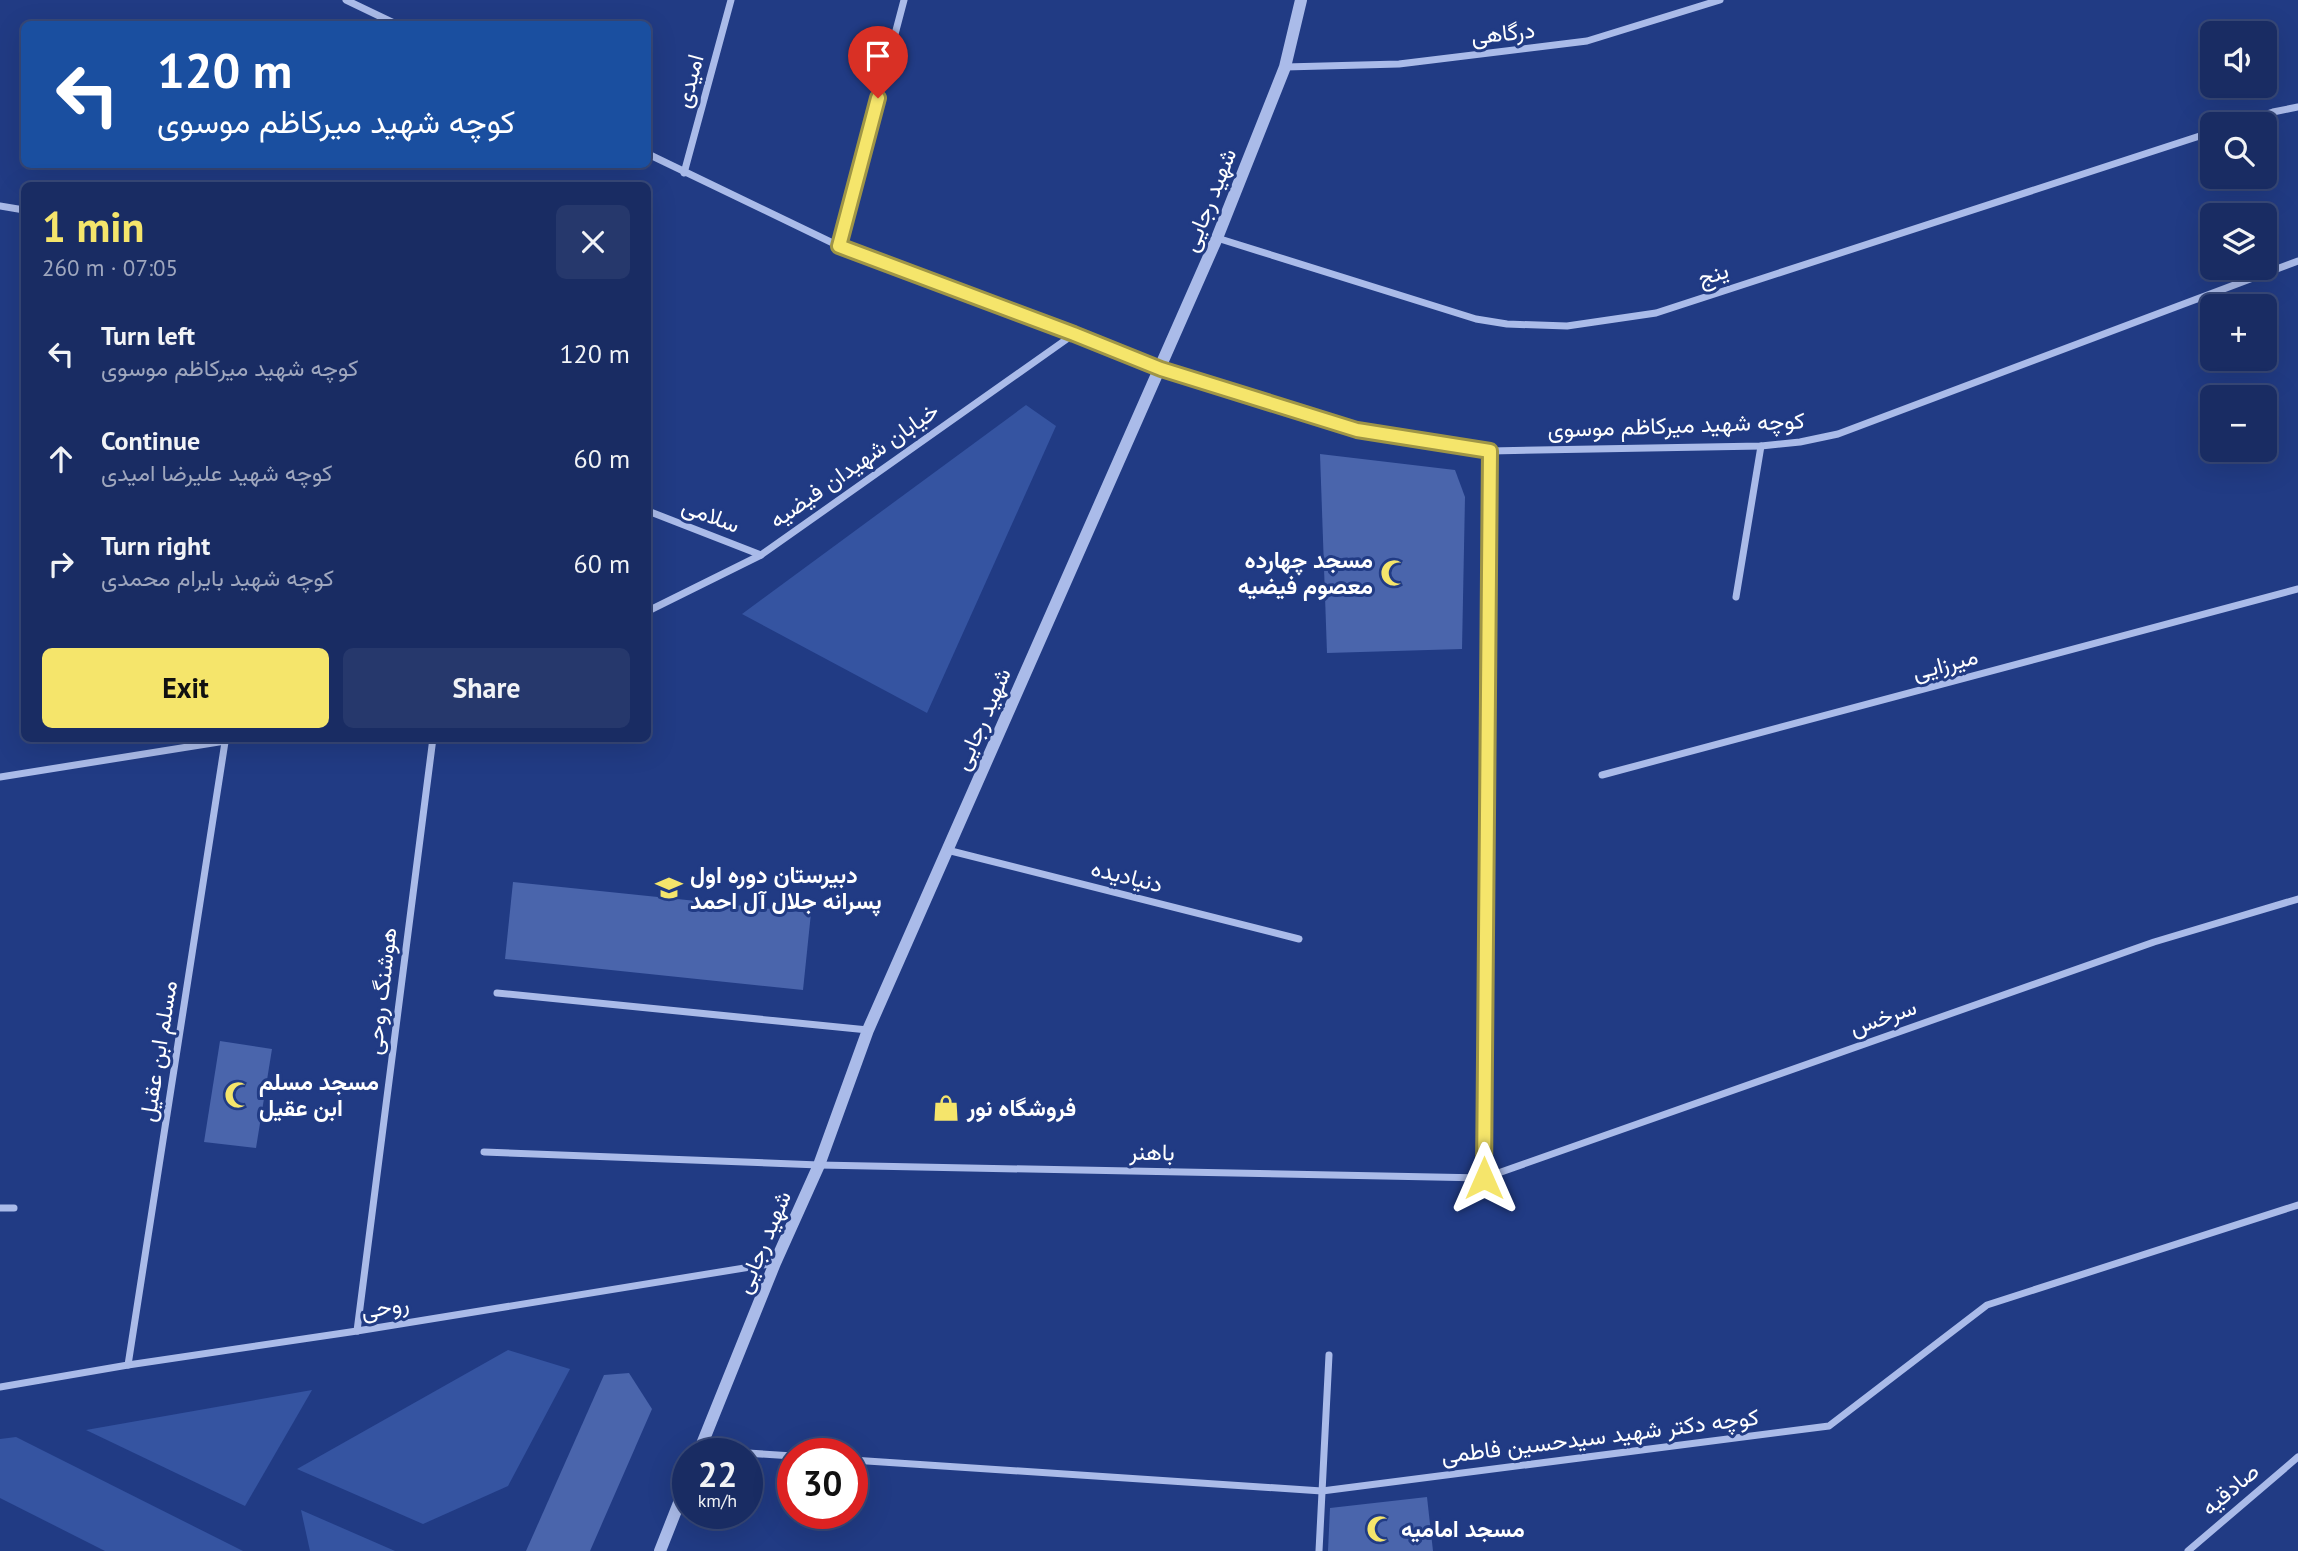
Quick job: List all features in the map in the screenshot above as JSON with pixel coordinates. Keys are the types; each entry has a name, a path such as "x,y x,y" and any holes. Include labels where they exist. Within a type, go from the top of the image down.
{"street":[{"path":"346,0 391,21"},
{"name":"امیدی","path":"684,173 731,0"},
{"path":"839,246 904,0"},
{"name":"شهید رجایی","path":"705,1438 775,1263 819,1165 867,1030 1217,239 1285,67 1301,0"},
{"name":"درگاهی","path":"1285,67 1399,64 1587,41 1720,0"},
{"path":"2277,113 2298,107"},
{"name":"ینج","path":"1217,239 1476,319 1507,324 1567,326 1656,313 2200,136"},
{"name":"کوچه شهید میرکاظم موسوی","path":"651,156 839,246 1161,369 1357,430 1490,451 1761,446 1838,434 2298,261"},
{"path":"0,206 21,210"},
{"name":"خیابان شهیدان فیضیه","path":"651,610 761,555 1074,334"},
{"path":"1736,597 1761,446"},
{"path":"1484,1178 1490,451"},
{"name":"سلامی","path":"651,512 761,555"},
{"name":"میرزایی","path":"1602,775 2298,589"},
{"path":"0,777 225,742"},
{"name":"مسلم ابن عقیل","path":"128,1365 225,742"},
{"name":"هوشنگ روحی","path":"357,1331 432,742"},
{"name":"دنیادیده","path":"945,850 1299,939"},
{"name":"سرخس","path":"1484,1178 2154,942 2298,899"},
{"path":"497,993 867,1030"},
{"name":"باهنر","path":"484,1152 819,1165 1484,1178"},
{"name":"کوچه دکتر شهید سیدحسین فاطمی","path":"868,1461 1322,1491 1829,1426 1987,1305 2298,1205"},
{"path":"0,1208 14,1208"},
{"name":"روحی","path":"0,1387 775,1263"},
{"path":"1319,1551 1329,1355"},
{"name":"صادقیه","path":"2188,1551 2298,1457"},
{"path":"660,1551 672,1521"}],"shaded area":[{"path":"1026,405 1056,426 927,713 742,614"},
{"path":"508,1350 570,1369 508,1486 423,1524 297,1469"},
{"path":"312,1390 245,1506 86,1430"},
{"path":"16,1437 243,1551 105,1551 0,1498 0,1439"},
{"path":"301,1510 395,1551 310,1551"}],"building":[{"name":"مسجد چهارده معصوم فیضیه","path":"1320,454 1455,470 1465,497 1462,649 1327,653"},
{"path":"513,882 811,913 803,990 505,959"},
{"name":"مسجد مسلم ابن عقیل","path":"220,1041 272,1049 256,1148 204,1142"},
{"path":"629,1373 652,1409 590,1551 526,1551 604,1375"},
{"name":"مسجد امامیه","path":"1427,1497 1433,1551 1328,1551 1330,1508"}],"place":[{"name":"مسجد چهارده معصوم فیضیه","path":"1394,573"},
{"name":"دبیرستان دوره اول پسرانه جلال آل احمد","path":"669,888"},
{"name":"مسجد مسلم ابن عقیل","path":"238,1095"},
{"name":"فروشگاه نور","path":"946,1108"},
{"name":"مسجد امامیه","path":"1380,1529"}],"route":[{"path":"878,98 839,246 1161,369 1357,430 1490,451 1484,1178"}]}
